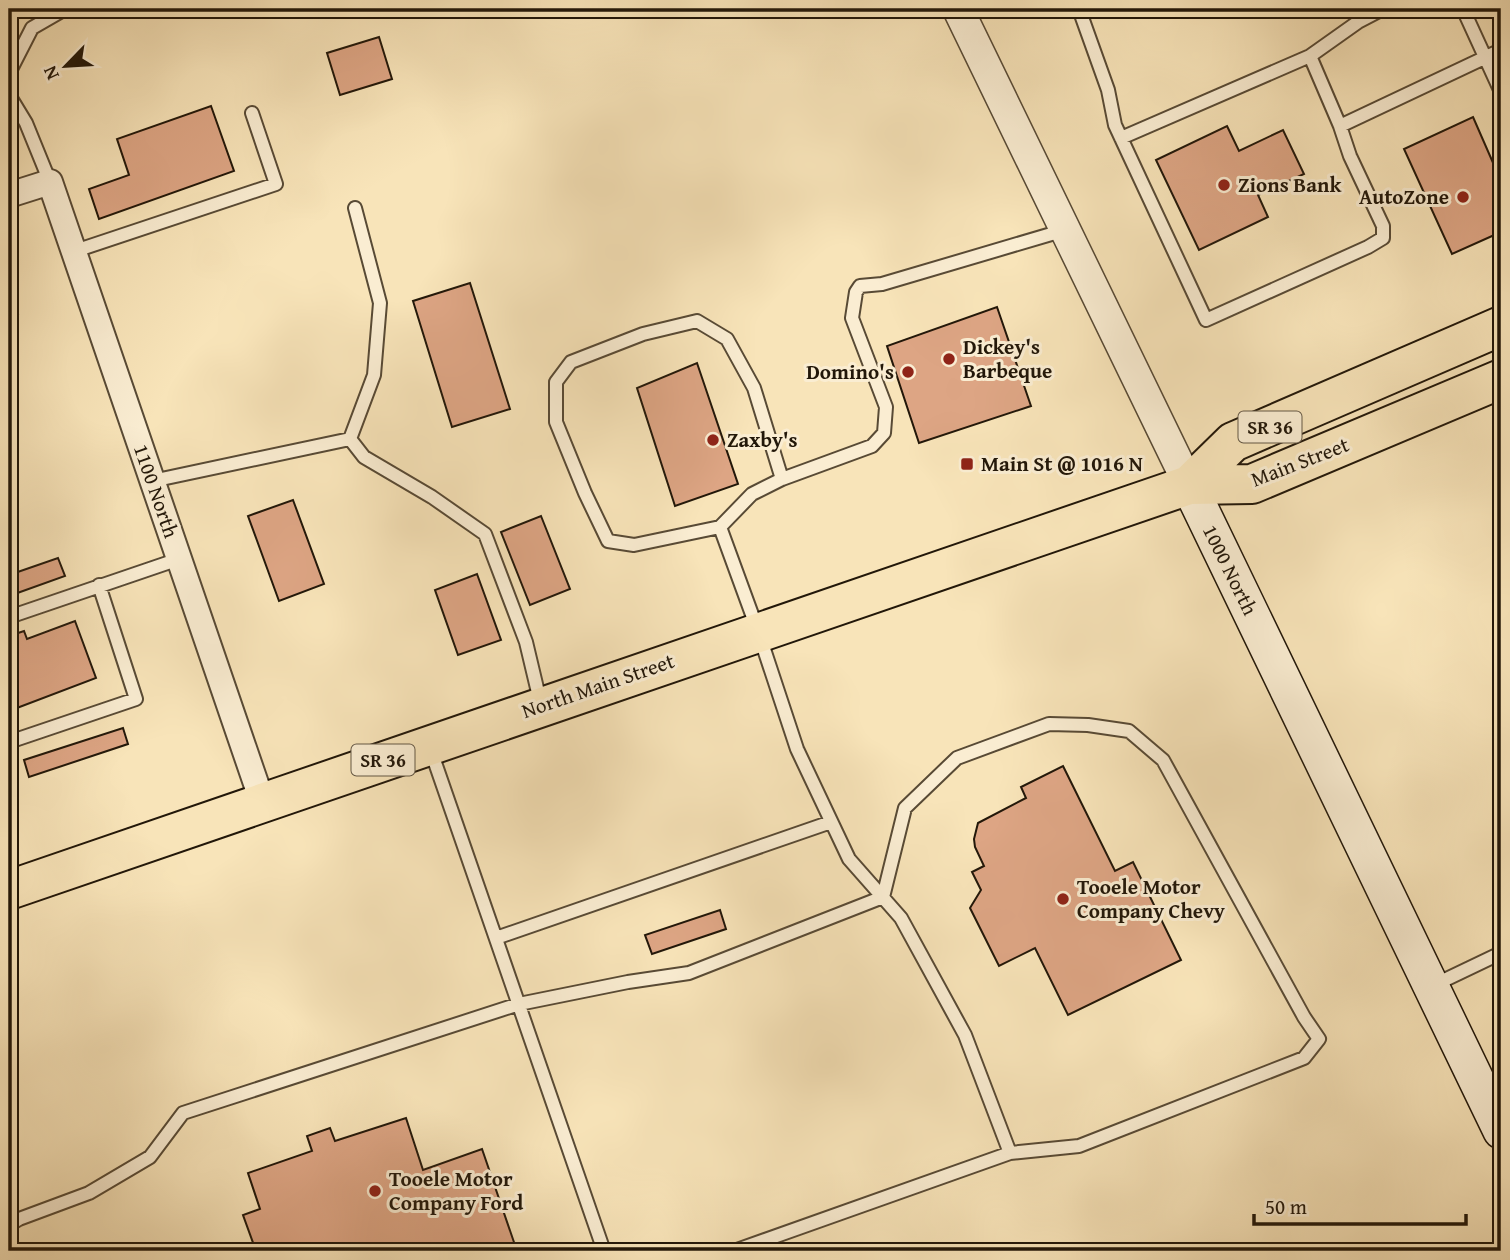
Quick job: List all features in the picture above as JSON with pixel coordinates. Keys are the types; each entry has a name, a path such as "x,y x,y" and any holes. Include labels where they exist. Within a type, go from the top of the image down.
{"highway":[{"name":"Main Street","path":"1189,485 1233,442 1501,326"},
{"name":"Main Street","path":"1189,485 1252,484 1501,379"},
{"name":"North Main Street","path":"9,890 541,705 1189,485"}],"main road":[{"name":"1000 North","path":"1189,485 1501,1131"}],"street":[{"name":"1000 North","path":"958,9 1189,485"},
{"path":"9,195 50,182"},
{"name":"1100 North","path":"50,182 262,801"}],"lane":[{"path":"9,73 32,29 65,9"},
{"path":"1079,9 1108,90 1115,125 1206,320 1368,247 1383,237 1383,226 1350,156 1340,125 1310,56"},
{"path":"1121,138 1310,56 1358,22 1383,9"},
{"path":"1463,9 1501,92"},
{"path":"1340,125 1501,50"},
{"path":"9,95 26,123 50,182"},
{"path":"75,251 276,184 252,113"},
{"path":"351,439 374,375 380,303 355,208"},
{"path":"782,479 754,388 727,340 697,321 643,334 571,362 556,382 556,422 608,541 634,545 720,527 752,494 782,479 872,446 884,433 887,407 852,318 856,292 860,286 882,284 1065,230"},
{"path":"152,481 351,439"},
{"path":"351,439 364,457 432,497 485,534 526,642 541,705"},
{"path":"720,527 797,749 849,859 901,918 965,1035 1010,1153"},
{"path":"9,617 179,558"},
{"path":"9,741 136,699 99,585"},
{"path":"734,1251 1010,1153 1079,1146 1304,1058 1319,1039 1304,1017 1163,760 1129,731 1088,725 1049,724 957,758 905,808 883,897"},
{"path":"429,744 604,1251"},
{"path":"496,938 831,822"},
{"path":"9,1225 89,1192 150,1157 183,1113 519,1004 689,973 883,897"},
{"path":"1432,987 1501,953"}],"building":[{"path":"379,37 392,79 340,95 327,53"},
{"path":"211,106 234,171 99,219 89,189 129,175 117,139"},
{"path":"1473,117 1501,181 1501,232 1452,254 1404,149"},
{"name":"Zions Bank","path":"1227,126 1239,151 1283,130 1304,174 1258,195 1268,217 1199,250 1156,160"},
{"path":"470,283 510,409 452,427 413,301"},
{"path":"997,307 1031,406 919,443 887,346"},
{"path":"9,315 18,315 9,412"},
{"path":"697,363 738,484 675,506 637,388"},
{"path":"293,500 324,584 279,601 248,516"},
{"path":"541,516 570,589 530,605 501,532"},
{"path":"58,558 65,576 9,596 9,575"},
{"path":"477,574 501,640 458,655 435,590"},
{"path":"75,621 96,678 9,711 9,636 24,631 27,639"},
{"path":"123,728 128,744 29,777 24,760"},
{"name":"Tooele Motor Company Chevy","path":"1063,766 1115,871 1133,862 1181,960 1068,1015 1035,948 999,966 970,908 981,890 972,872 984,866 975,847 978,823 1026,798 1021,787"},
{"path":"720,910 726,929 652,954 645,935"},
{"name":"Tooele Motor Company Ford","path":"406,1118 423,1170 482,1149 517,1251 256,1251 243,1215 260,1209 248,1173 312,1151 307,1136 330,1128 335,1141"}],"place":[{"name":"Zions Bank","path":"1224,185"},
{"name":"AutoZone","path":"1463,197"},
{"name":"Dickey's Barbeque","path":"949,359"},
{"name":"Domino's","path":"908,372"},
{"name":"Zaxby's","path":"713,440"},
{"name":"Main St @ 1016 N","path":"967,464"},
{"name":"Tooele Motor Company Chevy","path":"1063,899"},
{"name":"Tooele Motor Company Ford","path":"375,1191"}]}
